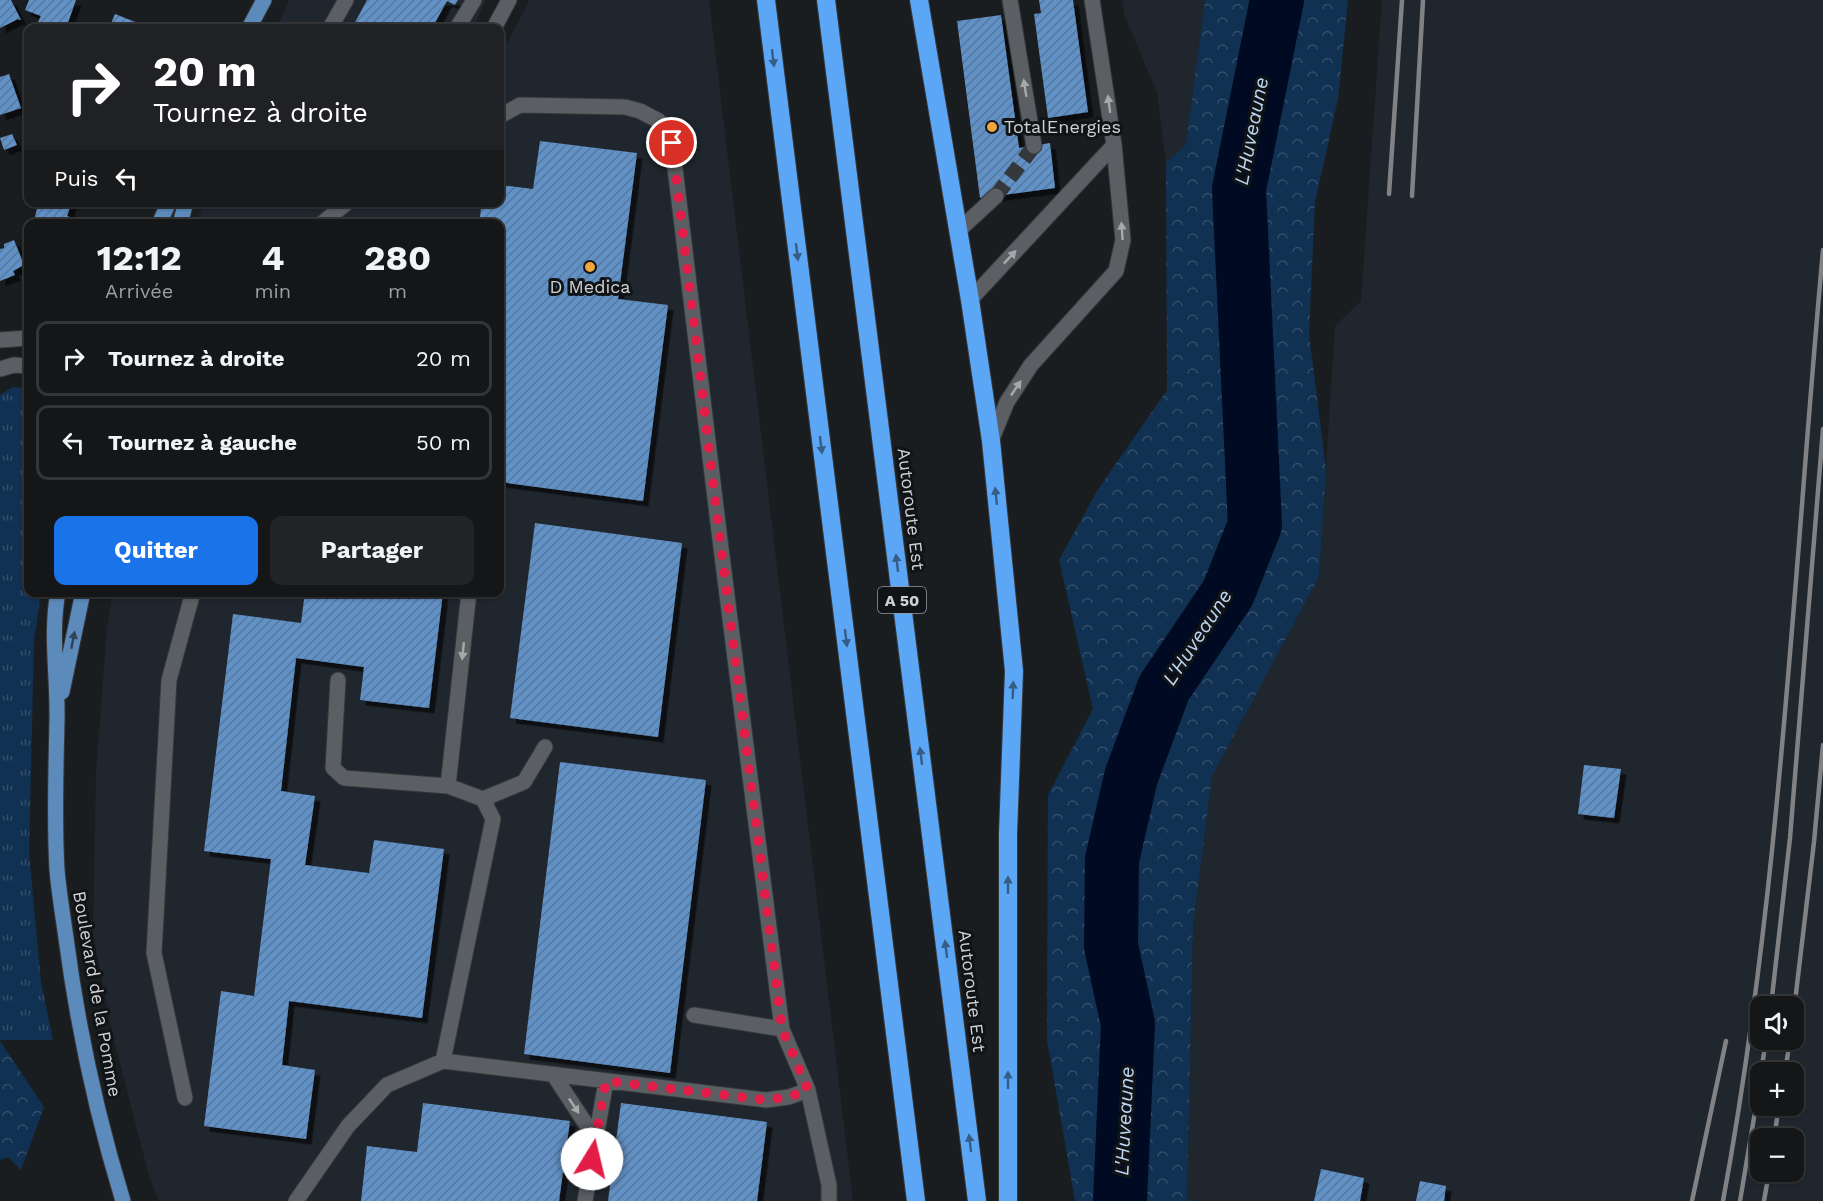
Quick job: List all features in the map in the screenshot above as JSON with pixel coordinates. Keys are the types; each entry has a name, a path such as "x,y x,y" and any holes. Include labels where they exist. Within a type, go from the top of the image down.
{"highway":[{"path":"766,0 916,1201"},
{"name":"Autoroute Est","path":"826,0 977,1201"},
{"path":"919,0 970,300 991,441 1014,671 1008,834 1008,1201"}],"main road":[{"path":"251,24 264,0"},
{"name":"Boulevard de la Pomme","path":"57,597 54,615 57,872 81,1038 102,1130 123,1201"},
{"name":"Boulevard de la Pomme","path":"57,718 81,597"}],"street":[{"path":"332,24 346,0"},
{"path":"459,24 474,0"},
{"path":"496,24 509,0"},
{"path":"1010,0 1034,146"},
{"path":"991,441 1006,402 1031,365 1116,270 1123,240 1114,145 1092,0"},
{"path":"504,114 520,105 624,107 639,111 659,121 672,143 782,1029 808,1090 829,1185 829,1201"},
{"path":"970,300 1114,145"},
{"path":"958,231 996,196"},
{"path":"327,219 342,207"},
{"path":"0,340 24,338"},
{"path":"0,369 14,365 24,366"},
{"path":"185,1098 154,953 169,680 191,597"},
{"path":"448,786 468,597"},
{"path":"338,680 333,768 344,778 448,786 483,799 524,782 545,747"},
{"path":"443,1061 493,819 483,799"},
{"path":"693,1015 782,1029"},
{"path":"296,1201 348,1126 387,1085 443,1061 766,1100 789,1097 808,1090"},
{"path":"553,1074 595,1138"},
{"path":"585,1201 606,1081"}],"shaded area":[{"path":"289,0 486,0 475,24 279,24"},
{"path":"529,0 709,0 853,1201 159,1201 149,1176 113,1036 93,934 96,772 107,628 112,597 504,597 504,219 198,219 202,207 504,207 504,48"},
{"path":"1122,0 1205,0 1186,146 1166,162 1157,93 1125,16"},
{"path":"1382,0 1823,0 1823,1201 1187,1201 1193,926 1212,775 1319,577 1335,326 1361,301"}],"green space":[{"path":"1205,0 1348,0 1338,99 1315,202 1309,334 1326,469 1319,577 1212,776 1193,926 1187,1201 1075,1201 1047,1040 1048,795 1093,709 1059,560 1097,491 1167,390 1166,162 1186,145"},
{"path":"13,387 24,388 24,597 40,597 34,640 29,853 41,982 53,1040 0,1040 0,395"},
{"path":"0,1041 44,1107 21,1170 8,1157 0,1160"}],"building":[{"path":"0,0 11,0 21,20 18,19 0,28"},
{"path":"29,0 76,0 67,24 37,24 41,16 25,10"},
{"path":"367,0 458,0 455,5 447,1 434,24 354,24"},
{"path":"1039,0 1073,0 1088,112 1048,118 1034,14 1041,13"},
{"path":"115,14 140,24 111,24"},
{"path":"1001,15 1019,148 1050,143 1055,188 980,198 957,21"},
{"path":"9,74 21,108 0,115 0,77"},
{"path":"12,134 17,145 4,150 0,138"},
{"path":"540,141 637,153 618,299 668,305 643,501 504,483 504,219 480,219 481,207 504,207 504,185 533,189"},
{"path":"34,207 70,207 67,216 75,219 34,219 37,209"},
{"path":"14,240 24,265 13,271 15,275 0,281 0,249 4,248 4,244"},
{"path":"535,523 682,543 658,737 510,718"},
{"path":"304,597 442,597 429,708 360,700 364,667 296,658 281,791 315,796 305,865 369,873 374,840 444,849 422,1018 289,1001 282,1065 315,1070 306,1139 204,1126 221,991 254,996 271,859 204,851 233,614 301,623"},
{"path":"560,762 706,780 670,1073 524,1054"},
{"path":"1584,765 1621,769 1614,818 1578,814"},
{"path":"423,1103 570,1121 559,1201 361,1201 367,1146 417,1152"},
{"path":"621,1103 767,1122 757,1201 608,1201"},
{"path":"1321,1169 1364,1178 1360,1201 1314,1201"},
{"path":"1420,1181 1446,1186 1444,1201 1416,1201"}],"waterway":[{"name":"L'Huveaune","path":"1120,1201 1128,1024 1111,946 1112,860 1131,777 1164,688 1228,593 1255,525 1239,189 1277,0"}],"tunnel":[{"path":"996,196 1034,146"}],"railway":[{"path":"1389,194 1402,0"},
{"path":"1412,196 1423,0"},
{"path":"1723,1201 1743,1083 1772,846 1784,727 1823,250"},
{"path":"1772,996 1790,838 1823,429"},
{"path":"1796,996 1823,745"},
{"path":"1692,1201 1726,1041"},
{"path":"1763,1062 1764,1050"},
{"path":"1787,1062 1788,1050"},
{"path":"1740,1201 1754,1116"},
{"path":"1776,1128 1777,1116"},
{"path":"1764,1201 1767,1182"}],"place":[{"name":"TotalEnergies","path":"992,127"},
{"name":"D Medica","path":"590,267"}],"route":[{"path":"592,1159 606,1081 766,1100 789,1097 808,1090 782,1029 672,143"}]}
